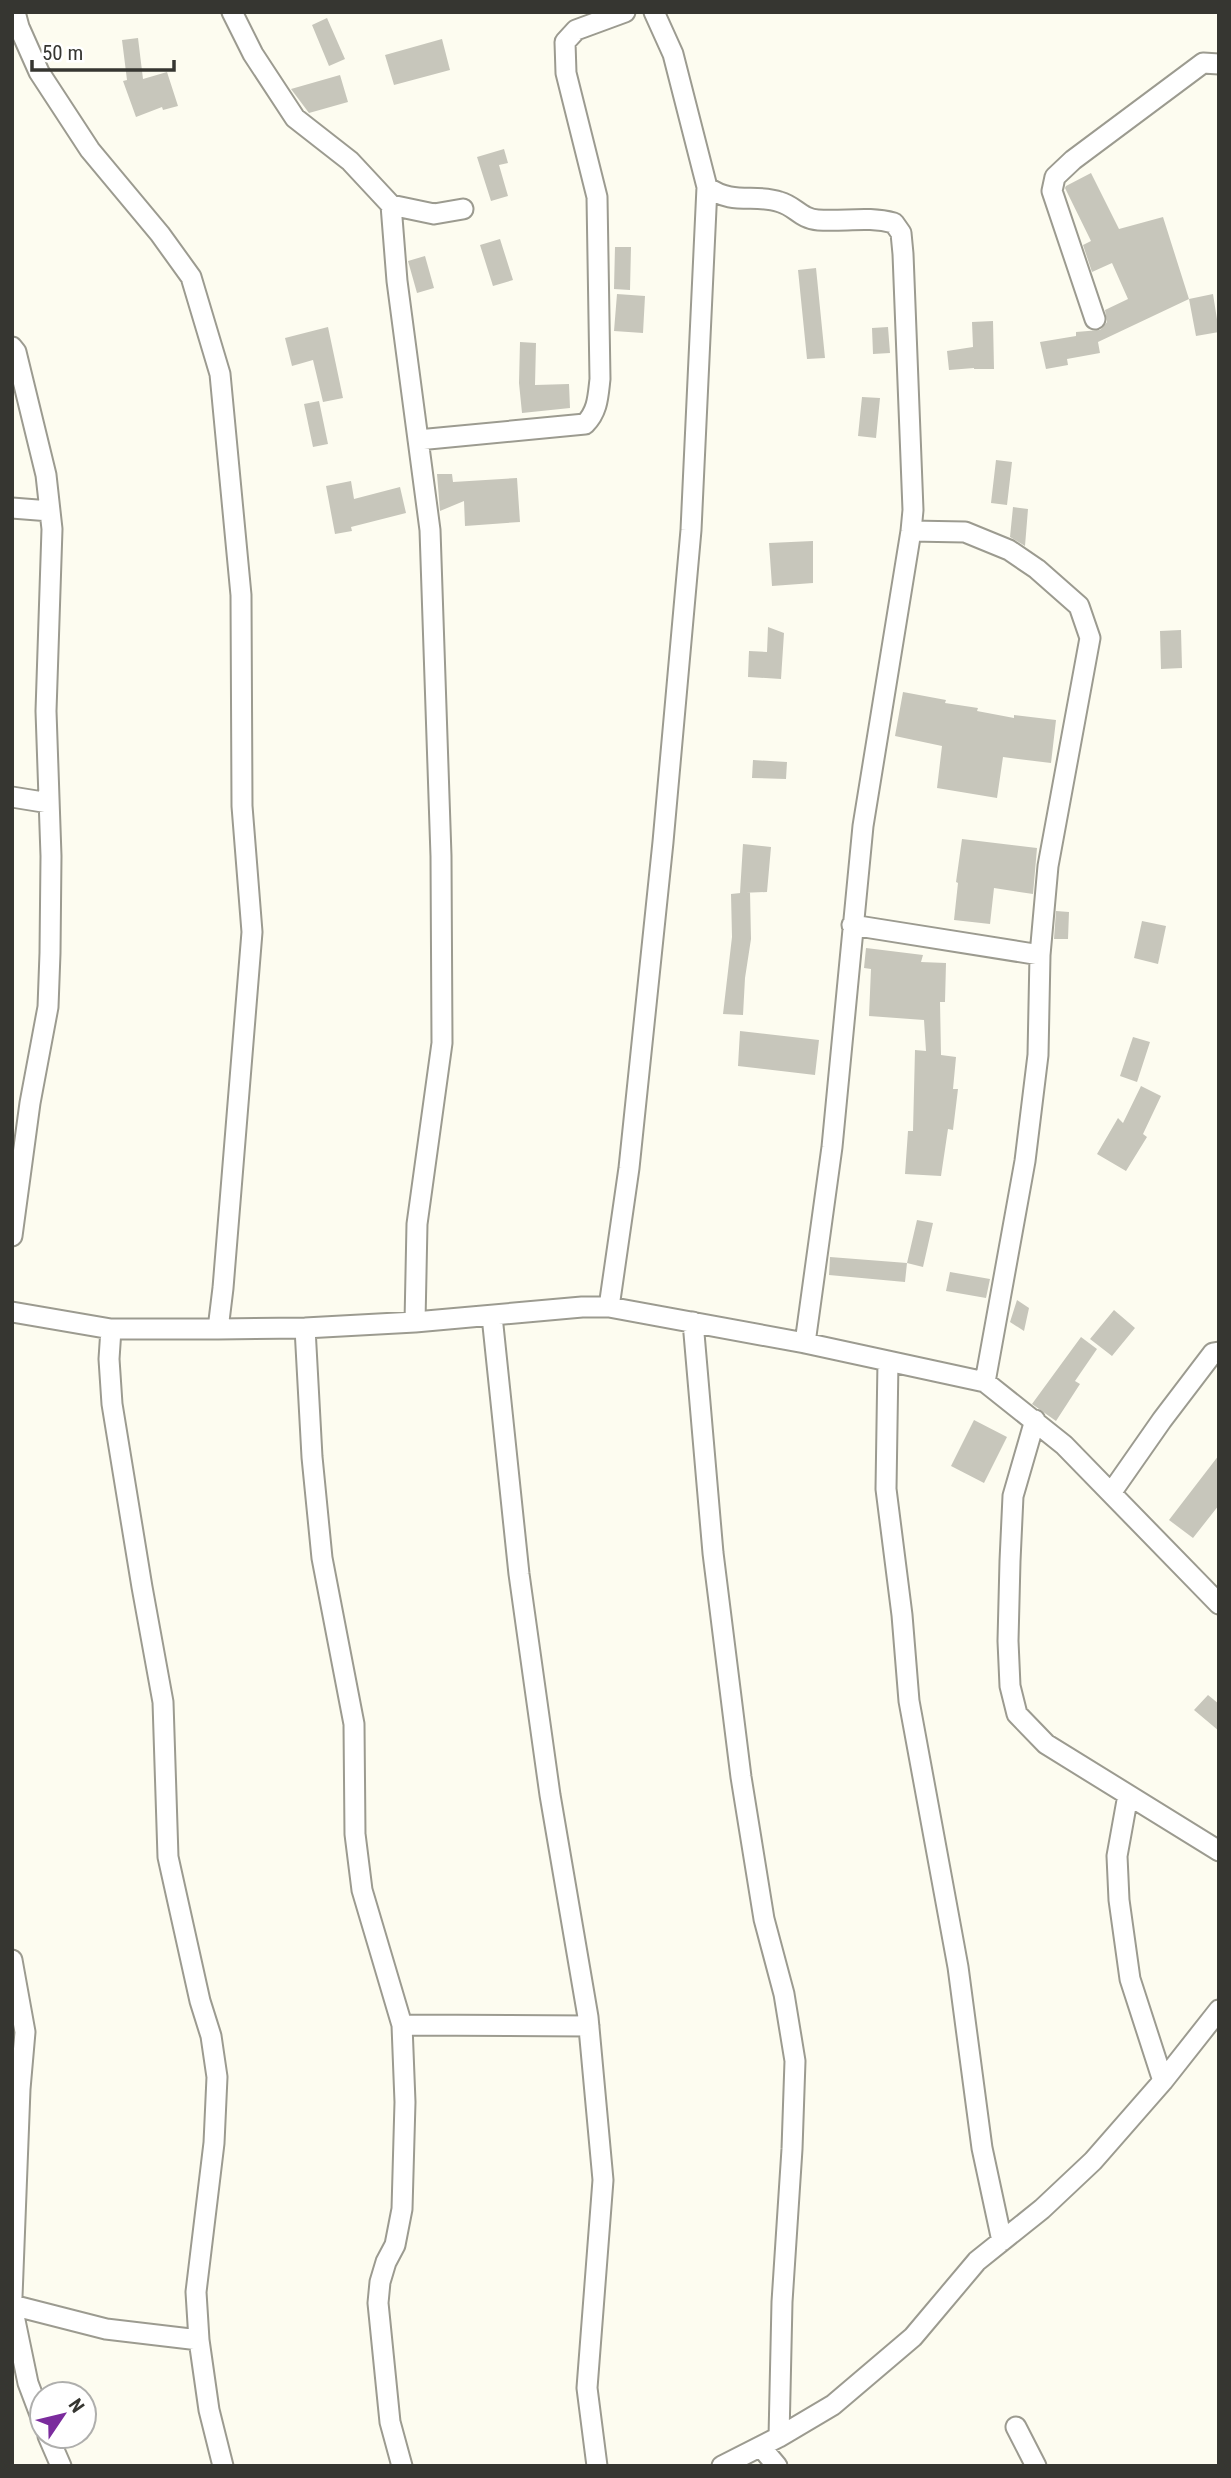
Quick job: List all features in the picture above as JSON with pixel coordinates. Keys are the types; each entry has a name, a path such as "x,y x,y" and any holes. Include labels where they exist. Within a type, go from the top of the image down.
{"street":[{"path":"15,12 39,72 90,150 160,234 191,277 220,374 241,595 242,806 252,932 218,1329"},
{"path":"232,12 253,54 295,118 350,161 391,205 434,214 463,209"},
{"path":"418,440 585,424 593,416 597,407 600,379 597,197 566,73 565,42 576,30 625,12"},
{"path":"609,1307 629,1168 663,842 691,530 707,187 673,54 654,12"},
{"path":"1095,319 1052,191 1055,177 1073,160 1203,63 1219,64"},
{"path":"707,187 720,196 776,200 790,205 806,219 881,219 894,222 901,233 912,483 911,531 863,826 832,1147 805,1343"},
{"path":"391,205 397,281 430,530 441,856 442,1043 417,1224 415,1322"},
{"path":"12,347 16,352 34,418 46,475 52,529 46,712 51,898 48,1007 30,1103 12,1236"},
{"path":"12,508 50,511"},
{"path":"911,531 965,532 1009,550 1037,569 1079,606 1090,638 1048,866 1040,955 1038,1055 1025,1161 985,1382"},
{"path":"12,797 49,803"},
{"path":"852,925 1040,955"},
{"path":"12,1312 111,1329 218,1329 415,1322 609,1307 805,1343 985,1382 1064,1445 1219,1604"},
{"path":"492,1316 519,1574 534,1685 589,2026 603,2180 587,2388 597,2466"},
{"path":"693,1322 713,1553 741,1777 764,1919 784,1994 794,2061 792,2149 770,2442 777,2466"},
{"path":"305,1328 312,1457 322,1558 354,1724 355,1834 362,1890 402,2025 405,2102 402,2209 395,2245 380,2282 378,2304 390,2422 402,2466"},
{"path":"111,1329 109,1359 113,1405 163,1702 168,1857 200,2001 211,2036 217,2077 215,2143 196,2292 199,2340 209,2410 223,2466"},
{"path":"1111,1493 1161,1420 1213,1353 1219,1352"},
{"path":"888,1361 886,1489 902,1615 909,1701 958,1967 982,2148 1002,2241"},
{"path":"1034,1420 1013,1496 1008,1641 1010,1686 1017,1714 1046,1744 1219,1851"},
{"path":"1128,1795 1117,1856 1119,1900 1130,1979 1163,2081"},
{"path":"12,1960 25,2032 20,2089 12,2297"},
{"path":"722,2466 833,2405 913,2337 977,2262 1042,2209 1093,2161 1163,2081 1219,2010"},
{"path":"402,2025 589,2026"},
{"path":"28,2383 12,2305 106,2329 199,2340"},
{"path":"1016,2427 1036,2466"}],"building":[{"path":"327,18 345,59 329,66 312,25"},
{"path":"138,38 143,79 167,72 178,106 163,110 162,107 136,117 123,81 127,80 122,40"},
{"path":"442,39 450,70 394,85 385,55"},
{"path":"340,75 348,102 309,113 291,89"},
{"path":"504,149 508,163 499,165 508,196 491,201 477,157"},
{"path":"1091,173 1119,229 1163,217 1189,299 1098,342 1100,353 1067,359 1068,365 1046,369 1040,342 1076,336 1076,332 1100,330 1107,322 1105,310 1128,299 1112,263 1092,272 1083,245 1091,241 1065,188"},
{"path":"500,239 513,280 493,286 480,245"},
{"path":"615,247 631,247 630,290 614,289"},
{"path":"425,256 434,288 417,293 408,261"},
{"path":"816,268 825,358 807,359 798,270"},
{"path":"617,294 645,296 643,333 614,331"},
{"path":"1213,294 1219,332 1196,336 1189,299"},
{"path":"993,321 994,369 949,370 947,351 973,347 972,322"},
{"path":"328,327 343,398 323,402 313,360 292,366 285,338"},
{"path":"888,327 890,353 873,354 872,328"},
{"path":"520,342 536,343 535,385 569,384 570,408 522,413 519,383"},
{"path":"862,397 880,398 876,438 858,436"},
{"path":"319,401 328,444 313,447 304,404"},
{"path":"996,460 1012,462 1007,505 991,503"},
{"path":"437,474 452,474 453,482 517,478 520,522 465,526 464,501 440,511"},
{"path":"351,481 354,499 400,487 406,513 351,527 352,531 335,534 326,486"},
{"path":"1013,507 1028,509 1025,546 1010,537"},
{"path":"813,541 813,583 772,586 769,543"},
{"path":"768,627 784,633 781,679 748,677 749,651 767,652"},
{"path":"1181,630 1182,668 1161,669 1160,631"},
{"path":"903,692 1014,718 1014,715 1056,720 1051,763 1003,757 997,798 937,788 942,746 895,736"},
{"path":"753,760 787,762 786,779 752,778"},
{"path":"962,839 1037,848 1033,894 994,888 990,924 954,920"},
{"path":"743,844 771,847 767,892 740,893"},
{"path":"750,892 751,939 743,1015 723,1014 732,937 731,894"},
{"path":"1056,911 1069,912 1068,939 1054,939"},
{"path":"1142,921 1166,926 1158,964 1134,958"},
{"path":"866,948 923,955 921,962 946,963 945,1002 940,1002 941,1055 956,1057 953,1089 958,1089 953,1130 948,1129 941,1176 905,1174 908,1131 913,1131 915,1050 926,1051 924,1020 869,1016 871,969 864,968"},
{"path":"740,1031 819,1040 815,1075 738,1066"},
{"path":"1133,1037 1150,1042 1137,1082 1120,1076"},
{"path":"1141,1086 1161,1096 1143,1134 1147,1137 1126,1171 1097,1154 1118,1118 1123,1123"},
{"path":"917,1220 933,1223 923,1267 907,1263"},
{"path":"830,1257 907,1263 905,1282 829,1275"},
{"path":"950,1272 990,1279 986,1298 946,1291"},
{"path":"1017,1300 1029,1308 1024,1331 1010,1322"},
{"path":"1114,1310 1135,1328 1112,1356 1090,1339"},
{"path":"1081,1337 1097,1349 1075,1381 1080,1384 1056,1421 1032,1404"},
{"path":"974,1420 1007,1437 984,1483 951,1466"},
{"path":"1219,1455 1219,1505 1193,1538 1169,1520"},
{"path":"1208,1695 1219,1704 1219,1731 1194,1710"}]}
